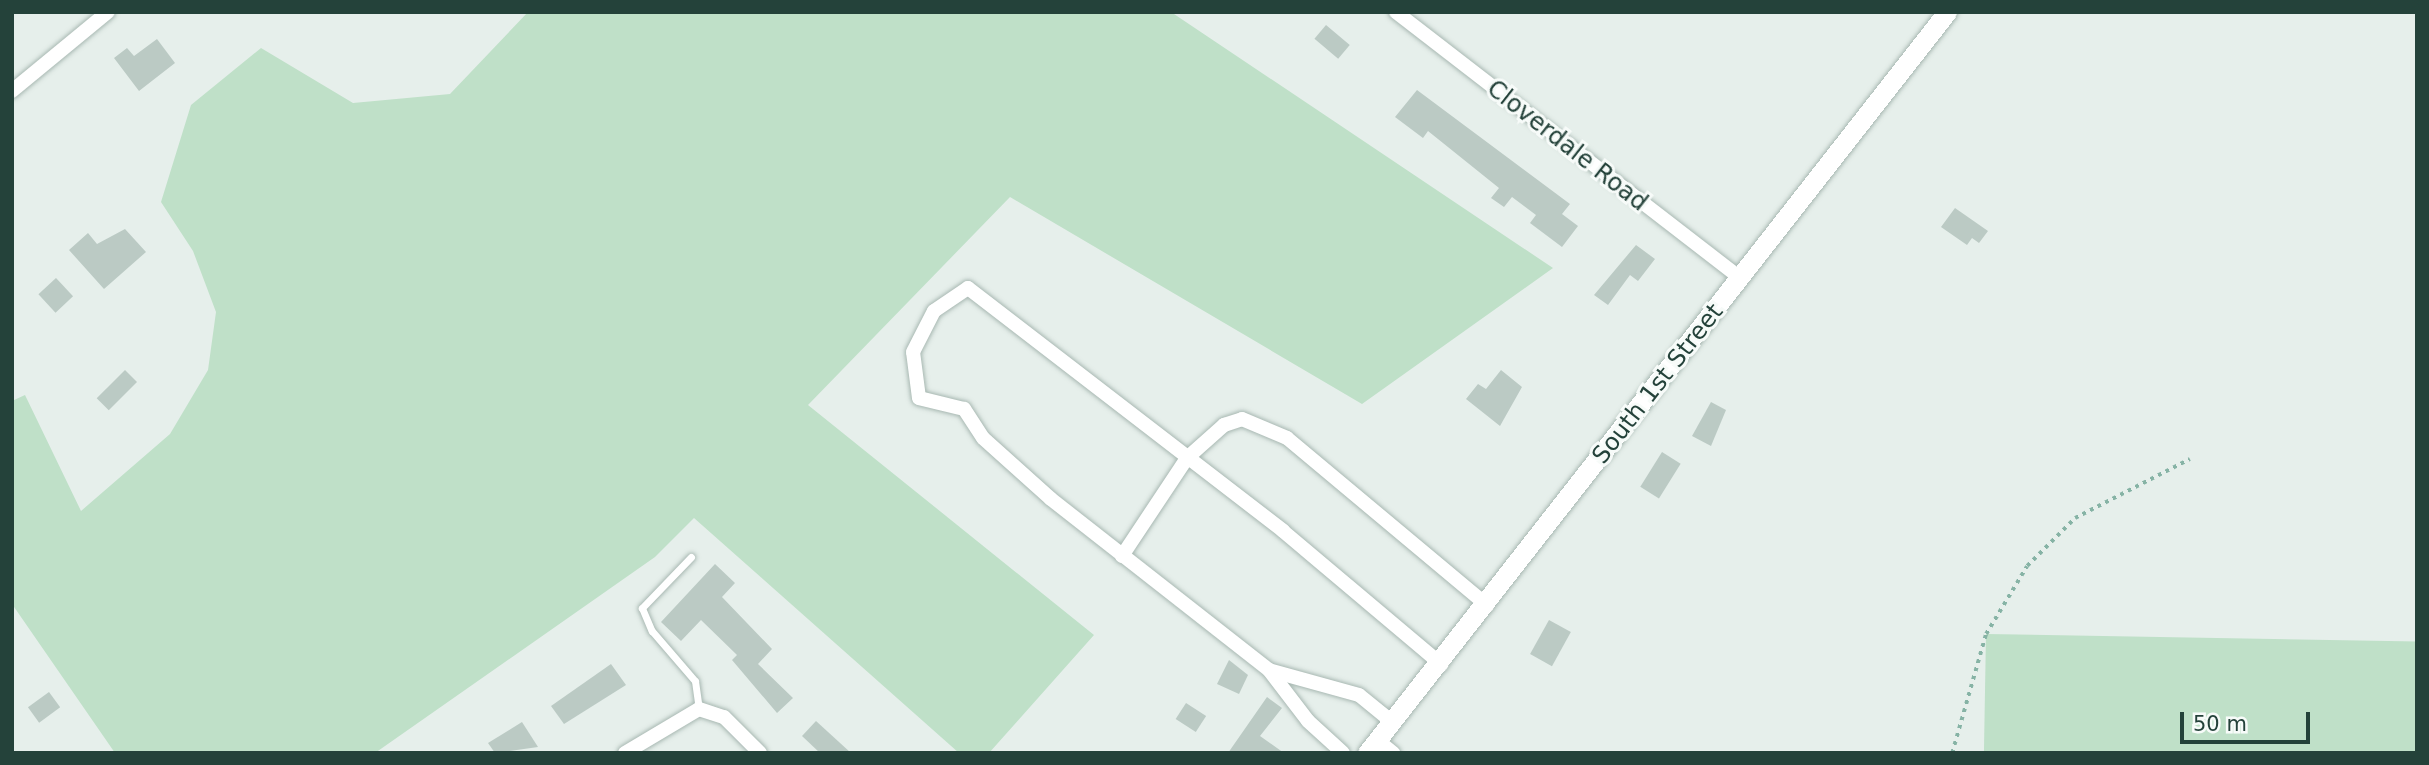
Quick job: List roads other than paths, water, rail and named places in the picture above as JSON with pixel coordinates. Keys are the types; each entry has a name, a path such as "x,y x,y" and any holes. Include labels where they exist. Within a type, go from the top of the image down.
{"main road":[{"name":"South 1st Street","path":"1372,746 1441,664 1947,12"}],"street":[{"path":"12,91 108,12"},
{"name":"Cloverdale Road","path":"1396,12 1740,278"},
{"path":"1343,753 1308,721 1269,670 1122,556 1005,459 964,409 919,398 913,352 934,311 968,289 1188,458 1441,664"},
{"path":"1122,556 1188,458 1224,425 1242,419 1274,429 1487,605"},
{"path":"1269,670 1359,695 1391,722"},
{"path":"625,753 705,710 760,753"},
{"path":"1372,746 1393,753"}],"lane":[{"path":"691,557 642,608 652,631 695,681 705,710"}]}
